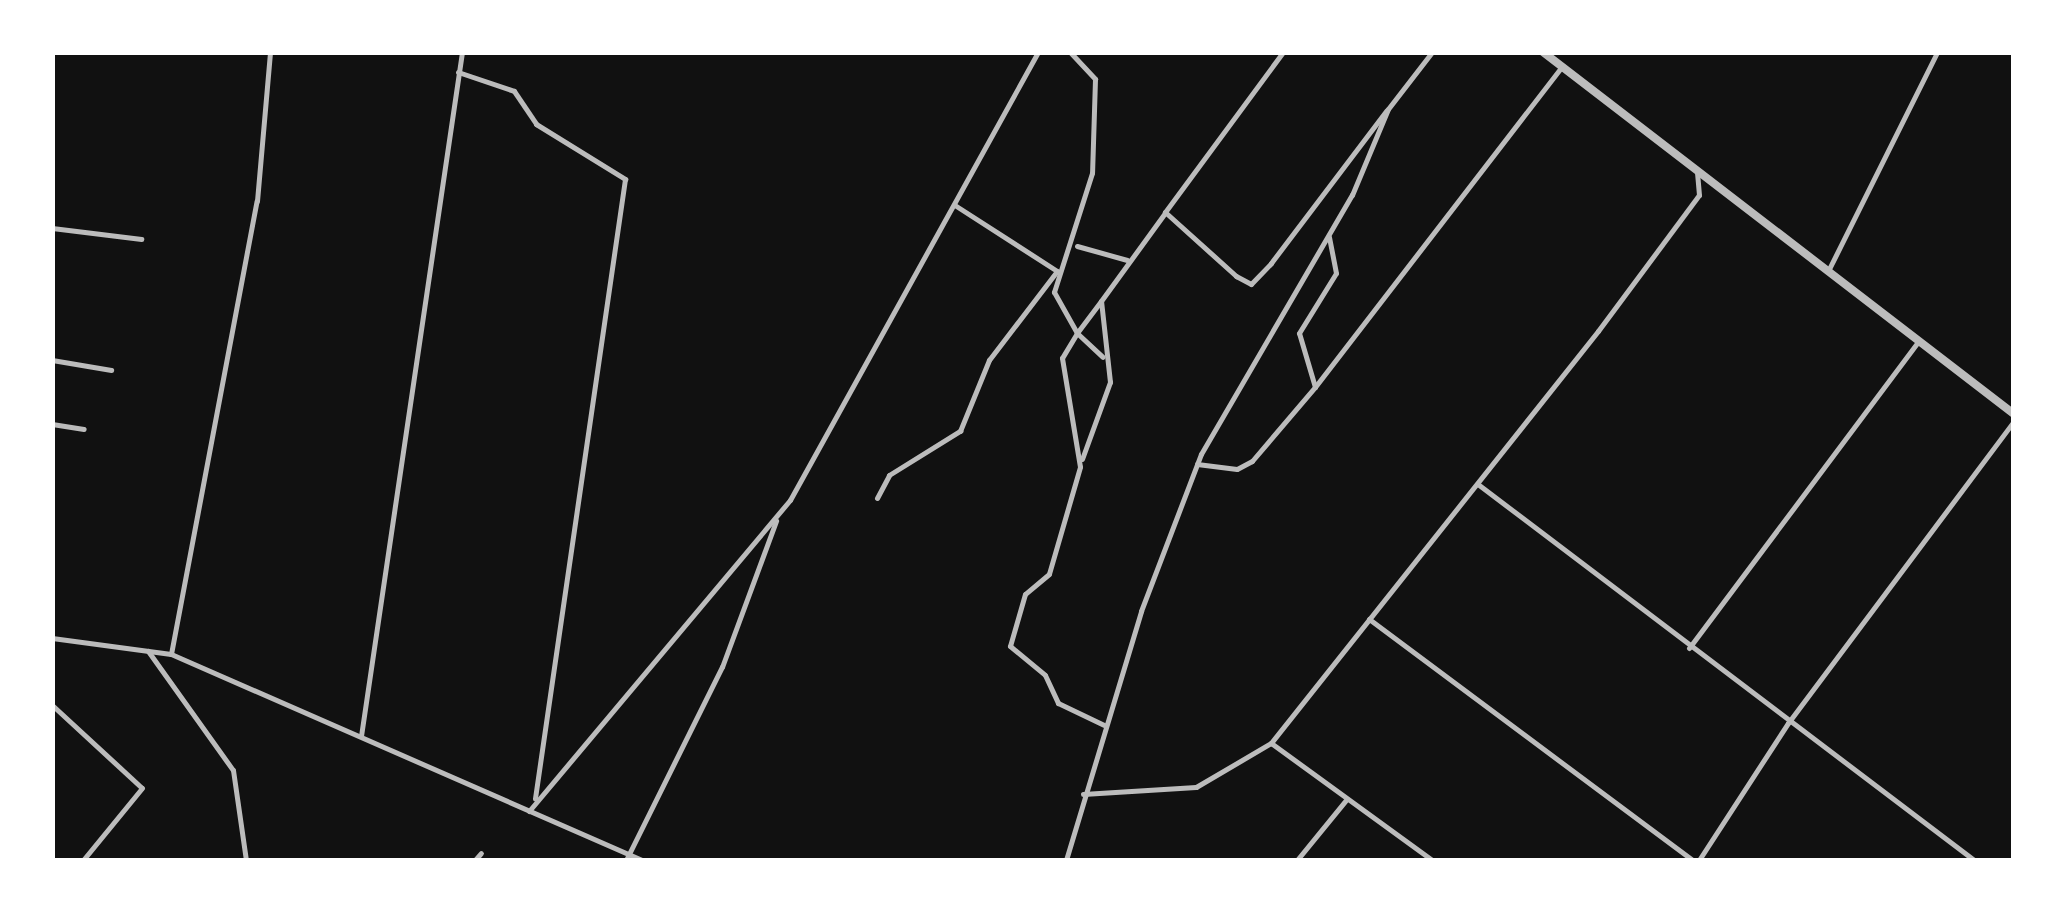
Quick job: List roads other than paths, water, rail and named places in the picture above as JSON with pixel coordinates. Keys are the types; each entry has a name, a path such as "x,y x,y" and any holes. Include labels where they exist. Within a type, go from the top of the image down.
{"street":[{"path":"171,654 257,202 270,52"},
{"path":"362,736 462,52"},
{"path":"627,858 722,666 777,517 1038,52"},
{"path":"877,498 889,474 960,432 999,344 1076,246 1092,174 1095,80 1070,52"},
{"path":"1080,467 1062,358 1126,260 1283,52"},
{"path":"1165,212 1251,284 1432,52"},
{"path":"1369,619 1696,860 1788,724 2014,417 1543,52"},
{"path":"1828,271 1937,52"},
{"path":"1197,464 1237,470 1252,461 1315,387 1562,67"},
{"path":"458,72 514,91 536,124 626,184 534,800 529,811"},
{"path":"1066,860 1104,725 1197,464 1328,238 1388,109"},
{"path":"1082,794 1196,787 1271,743 1478,484 1698,196 1698,171"},
{"path":"955,205 1057,270"},
{"path":"52,228 141,239"},
{"path":"1315,387 1299,332 1336,274 1328,238"},
{"path":"1076,246 1126,260"},
{"path":"1057,270 1054,292 1076,333 1105,358"},
{"path":"1100,301 1110,382 1049,574 1025,594 1010,646 1045,675 1058,703 1104,725"},
{"path":"1689,648 1918,342"},
{"path":"52,360 112,370"},
{"path":"52,424 84,429"},
{"path":"1478,484 1788,724 1974,860"},
{"path":"534,800 777,517"},
{"path":"52,638 171,654 362,736 627,858 642,860"},
{"path":"148,651 234,770 246,860"},
{"path":"52,705 142,788 82,860"},
{"path":"1271,743 1432,860"},
{"path":"1297,860 1346,800"},
{"path":"475,860 481,853"}]}
